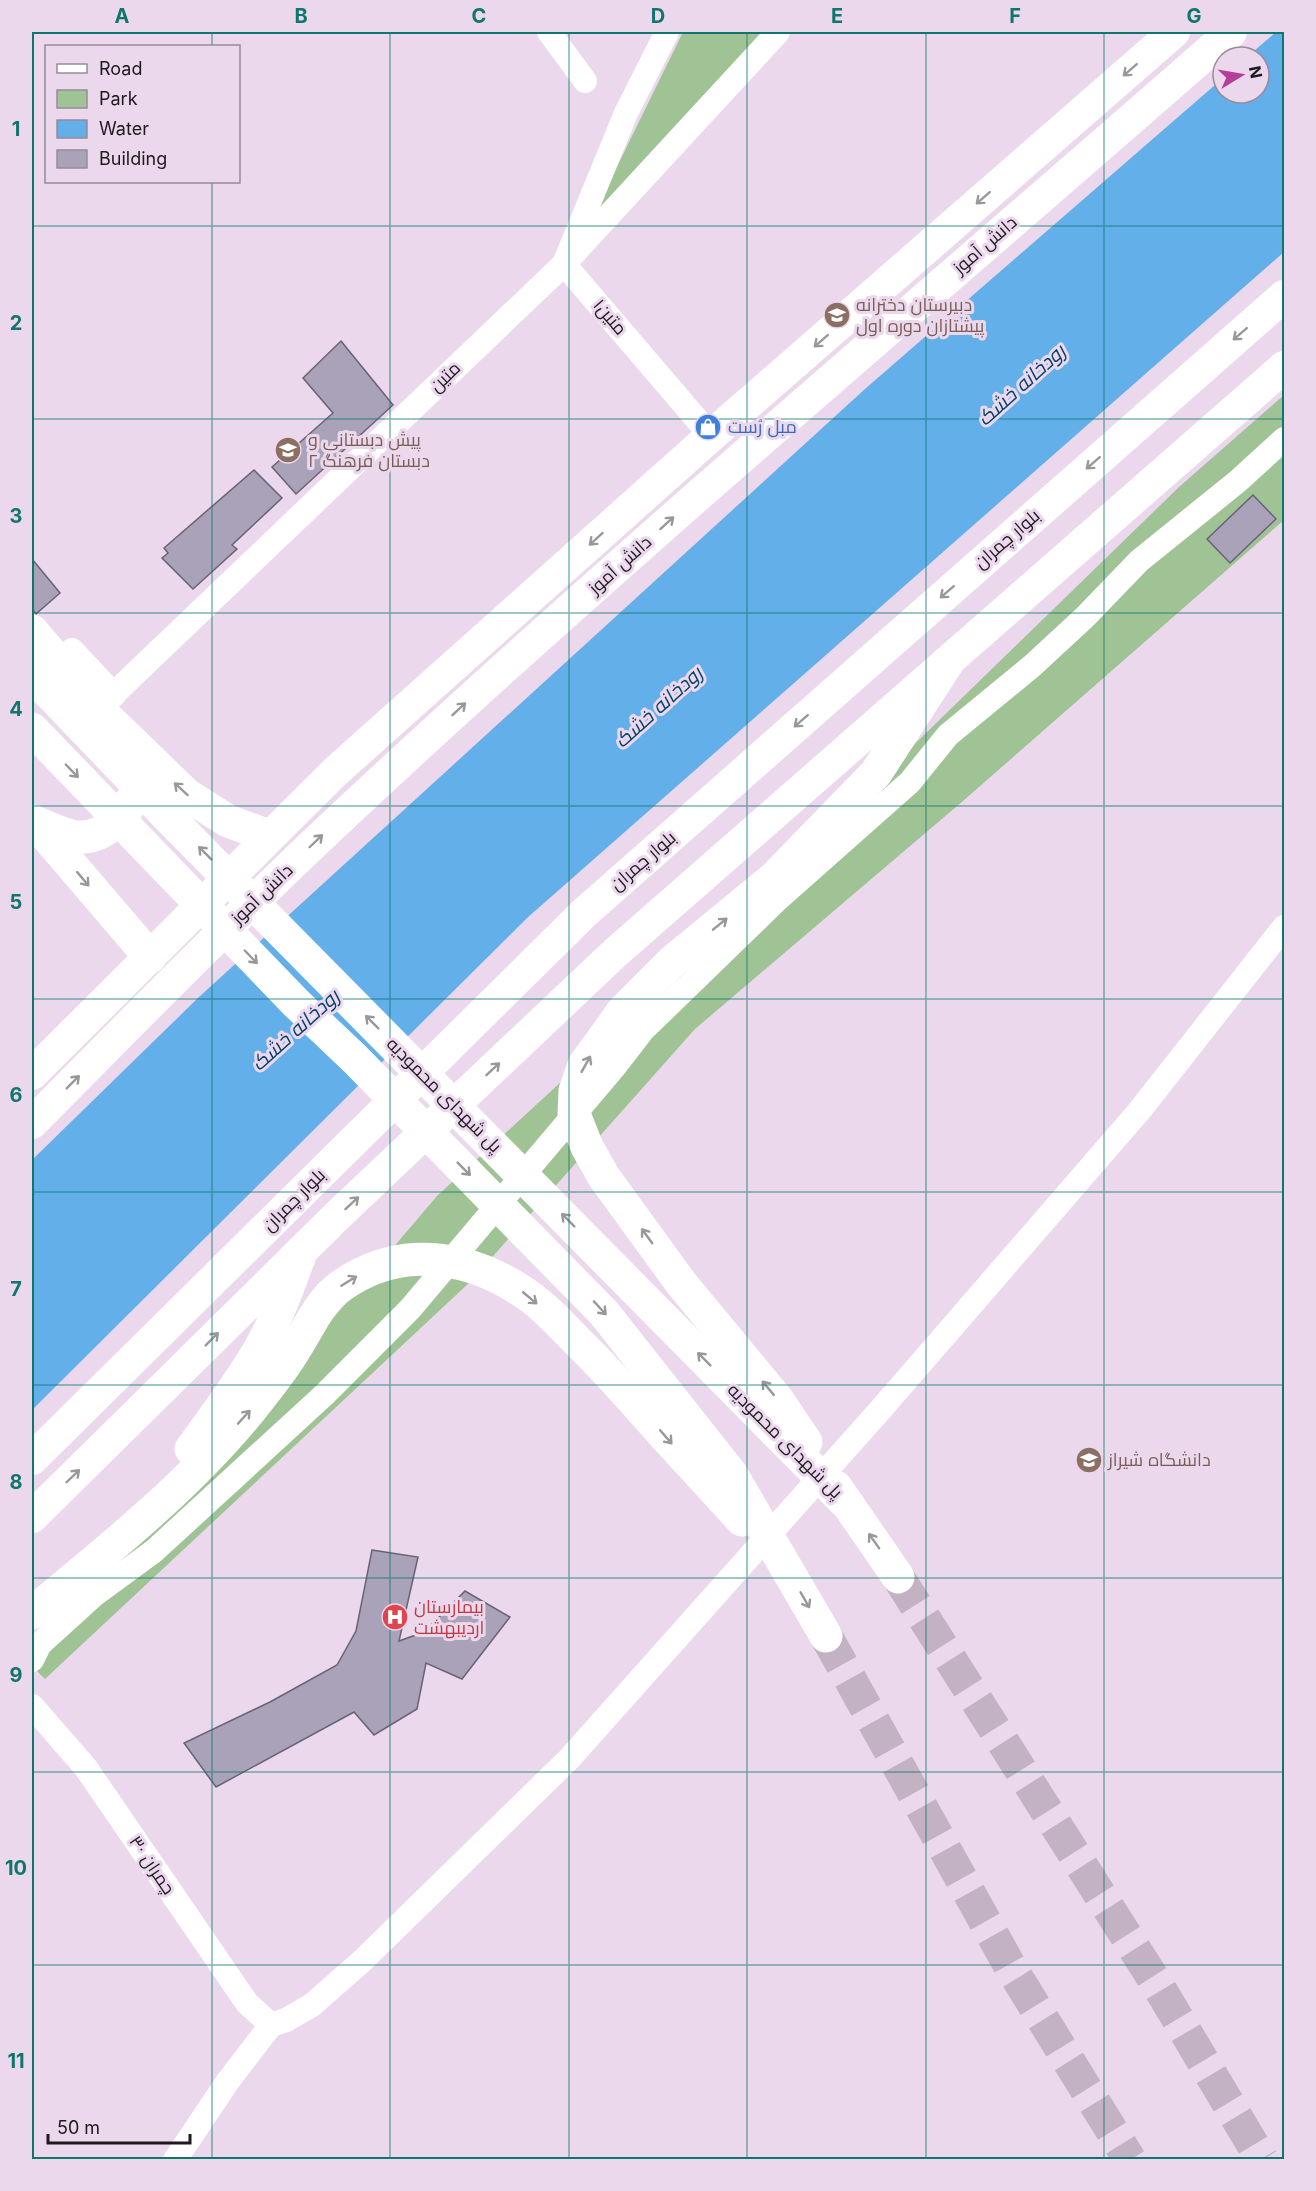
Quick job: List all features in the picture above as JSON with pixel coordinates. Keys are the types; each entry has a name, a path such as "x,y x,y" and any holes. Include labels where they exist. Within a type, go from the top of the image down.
{"highway":[{"path":"32,631 187,795 228,822 269,836"},
{"path":"898,1577 777,1399 681,1283 604,1177 587,1148 574,1114 575,1091 584,1065 623,1011 674,961 775,877 876,773 948,662"},
{"name":"پل شهدای محمودیه","path":"35,679 169,818 849,1506"},
{"path":"32,820 63,834 82,837 102,834 126,813 132,796 134,764 110,711"},
{"name":"پل شهدای محمودیه","path":"32,729 288,995 355,1059 604,1313 732,1475 785,1565"},
{"path":"32,820 150,957"},
{"path":"149,1513 176,1469 260,1349 279,1309 301,1252"},
{"path":"32,1613 114,1545 187,1479 248,1413 297,1346 309,1323 330,1294 362,1273 402,1261 446,1260 489,1271 522,1291 548,1312 612,1375 672,1445 785,1565 826,1636"}],"main road":[{"name":"دانش آموز","path":"32,1074 335,772 711,436 1174,32"},
{"name":"دانش آموز","path":"32,1123 342,817 514,658 699,494 1231,32"},
{"name":"بلوار چمران","path":"32,1459 583,914 1284,296"},
{"path":"32,1517 301,1252 615,953 1284,367"}],"street":[{"path":"549,32 585,81"},
{"path":"564,264 626,112 667,32"},
{"name":"متین","path":"110,711 564,264 778,32"},
{"name":"متین۱","path":"564,264 711,436"},
{"path":"32,1660 40,1644 94,1595 154,1551 324,1395 410,1309 643,1030 778,899 910,782 948,735 1032,666 1085,617 1139,561 1238,481 1284,440"},
{"path":"72,650 110,711"},
{"path":"175,2160 228,2081 271,2025 286,2020 312,2005 362,1961 569,1759 882,1408 1133,1117 1284,927"},
{"path":"32,1628 68,1588 114,1545"},
{"name":"۳۰ چمران","path":"32,1706 86,1768 247,2003 271,2025"}],"green space":[{"path":"683,32 764,32 586,230"},
{"path":"1284,395 1284,520 963,801 695,1029 470,1282 45,1679 32,1666 63,1607 329,1323 437,1196 674,978 1179,487"}],"water":[{"name":"رودخانه خشک","path":"1276,32 1284,32 1284,252 527,918 32,1410 32,1160 199,997 865,389 1211,88 1211,105 1271,105 1271,45 1261,45"}],"building":[{"path":"341,341 393,405 296,494 272,467 333,413 303,378"},
{"path":"254,470 282,498 232,545 237,549 193,589 162,558 168,553 164,548"},
{"path":"1253,495 1276,519 1230,563 1207,539"},
{"path":"32,559 60,593 36,614 32,609"},
{"path":"372,1550 418,1557 399,1641 424,1632 465,1591 510,1617 462,1679 426,1663 417,1709 374,1735 354,1712 216,1787 184,1743 270,1702 337,1665 356,1631"}],"tunnel":[{"path":"898,1577 1160,1989 1262,2160"},
{"path":"826,1636 1011,1968 1130,2160"}],"place":[{"name":"دبیرستان دخترانه پیشتازان دوره اول","path":"837,315"},
{"name":"مبل رُست","path":"708,427"},
{"name":"پیش دبستانی و دبستان فرهنگ ۲","path":"288,450"},
{"name":"دانشگاه شیراز","path":"1089,1460"},
{"name":"بیمارستان اردیبهشت","path":"395,1617"}]}
